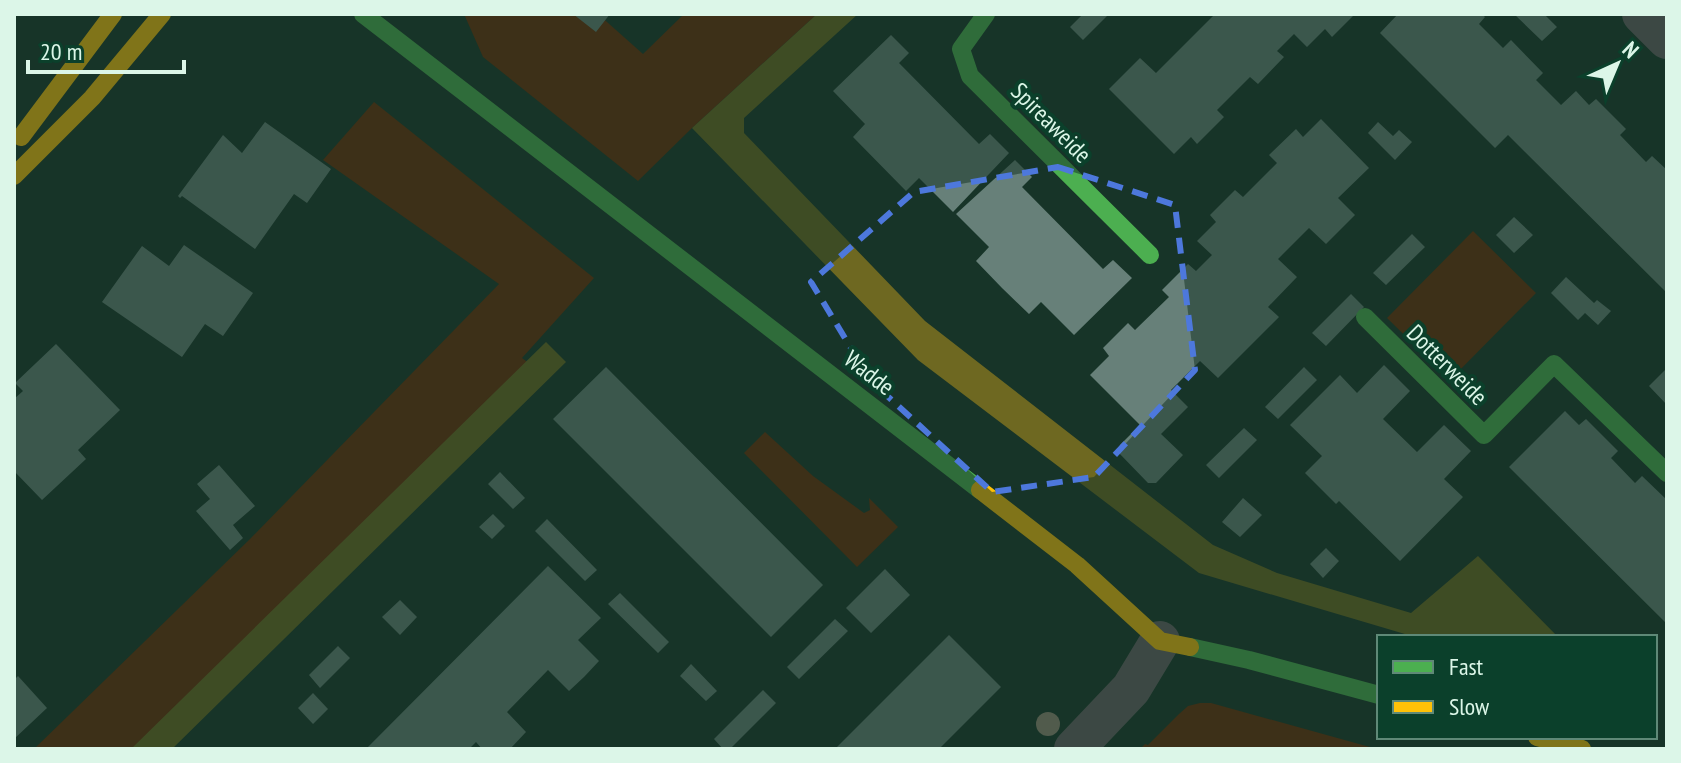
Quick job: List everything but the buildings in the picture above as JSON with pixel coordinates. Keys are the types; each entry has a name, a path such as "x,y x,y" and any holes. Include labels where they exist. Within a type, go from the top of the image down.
{"street":[{"path":"14,145 113,14"},
{"path":"14,176 41,152 126,59 162,14"},
{"name":"Wadde","path":"363,14 1077,565 1160,641"},
{"name":"Spireaweide","path":"986,14 961,49 970,76 1150,255"},
{"path":"1642,14 1667,39"},
{"name":"Dotterweide","path":"1365,317 1484,435 1554,364 1667,473"},
{"path":"1074,749 1131,689 1160,641 1249,660 1377,694"},
{"path":"1544,739 1582,749"}],"highlighted area":[{"path":"1058,167 1175,205 1195,370 1094,477 992,492 871,381 811,282 914,192"}],"shaded area":[{"path":"464,14 598,14 643,54 684,14 817,14 638,181 483,57"},
{"path":"817,14 858,14 744,118 744,133 925,321 1213,545 1277,573 1411,613 1478,556 1556,635 1408,635 1199,573 918,360 692,128"},
{"path":"374,102 594,278 522,358 530,364 156,749 34,749 250,539 499,284 323,160"},
{"path":"1473,231 1536,293 1450,380 1387,318"},
{"path":"546,342 566,362 172,749 131,749"},
{"path":"765,432 813,476 864,513 870,510 869,498 898,527 857,567 744,453"},
{"path":"1211,703 1377,749 1140,749 1188,706"}],"traffic: fast":[{"path":"363,14 980,490"},
{"path":"986,14 961,49 970,76 1150,255"},
{"path":"1365,317 1484,435 1554,364 1667,473"},
{"path":"1190,647 1377,694"}],"traffic: slow":[{"path":"21,137 113,14"},
{"path":"14,176 92,98 162,14"},
{"path":"980,490 1077,565 1160,641 1190,647"},
{"path":"1544,739 1582,749"}]}
